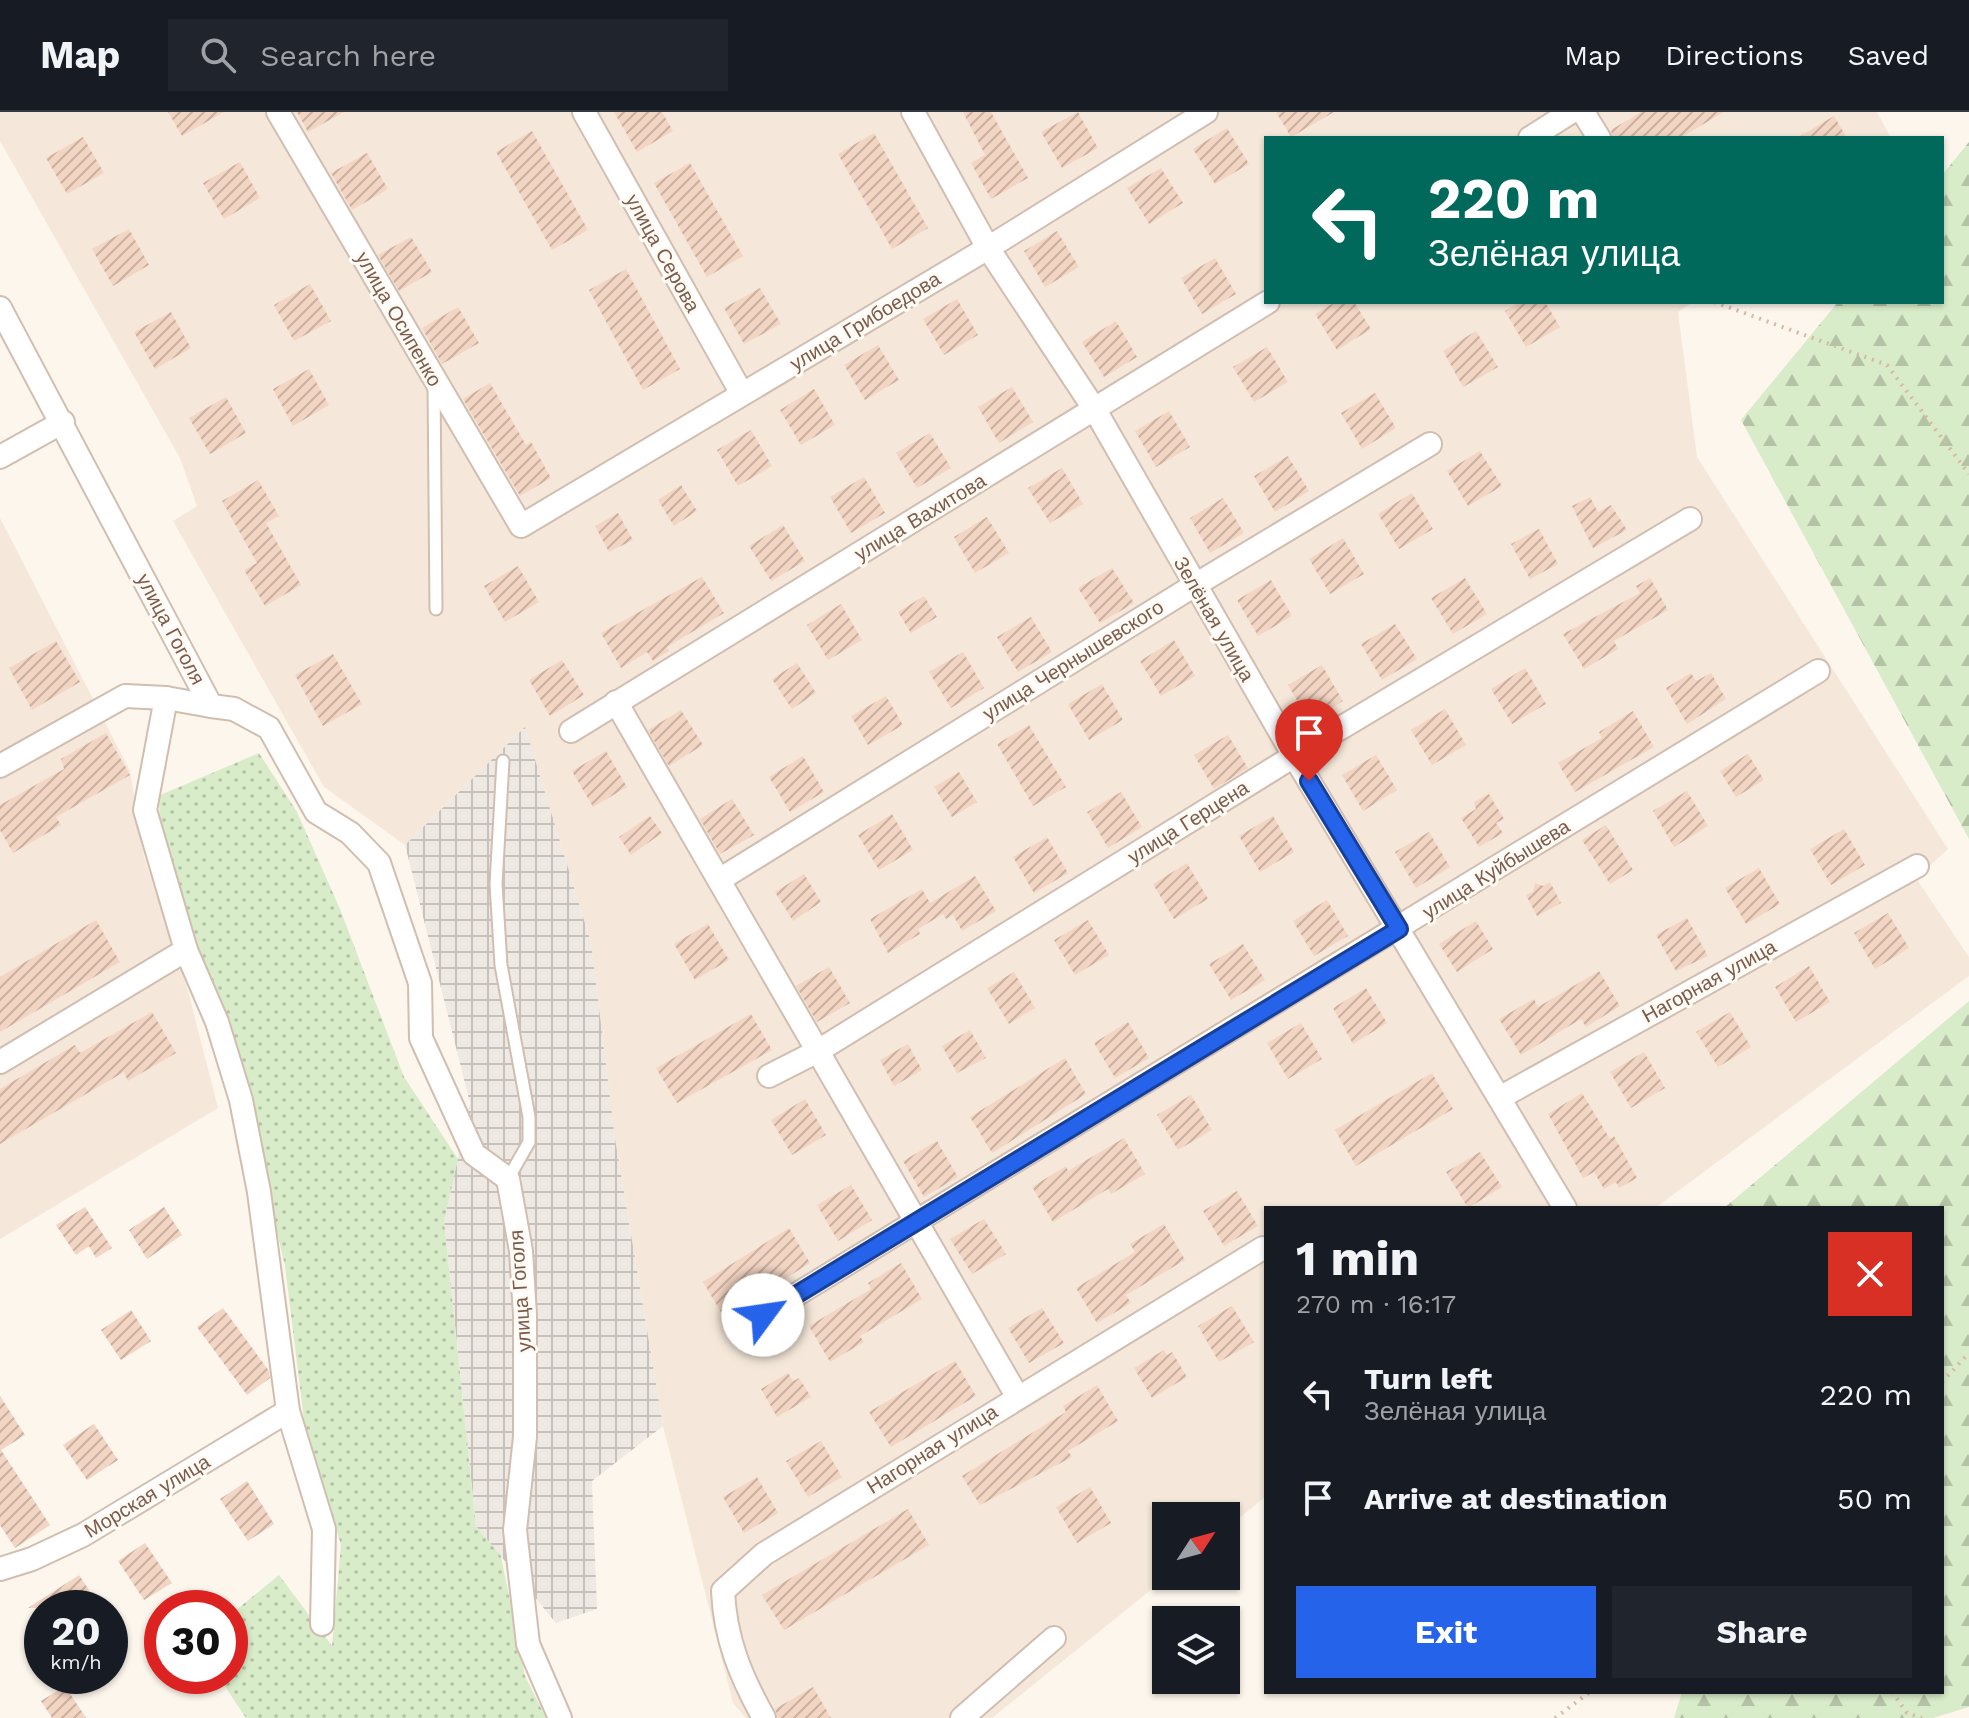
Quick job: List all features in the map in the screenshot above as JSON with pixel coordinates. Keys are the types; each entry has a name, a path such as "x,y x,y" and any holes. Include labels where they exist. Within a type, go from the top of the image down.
{"street":[{"name":"улица Осипенко","path":"278,112 521,526"},
{"name":"улица Серова","path":"584,112 742,394"},
{"name":"Зелёная улица","path":"913,112 988,248 1095,410 1294,756 1564,1206"},
{"name":"улица Грибоедова","path":"521,526 988,248 1206,112"},
{"path":"1533,136 1571,112"},
{"path":"1583,112 1598,136"},
{"name":"улица Вахитова","path":"571,731 1265,304"},
{"name":"улица Гоголя","path":"0,308 211,706 234,709 269,728 316,812 350,833 379,863 420,983 421,1038 474,1154 508,1179 521,1251 525,1315 525,1437 515,1530 528,1644 560,1718"},
{"path":"0,457 63,422"},
{"name":"улица Чернышевского","path":"719,880 1195,585 1430,444"},
{"name":"улица Герцена","path":"769,1076 818,1051 1294,756 1690,519"},
{"name":"улица Куйбышева","path":"763,1315 918,1224 1818,671"},
{"path":"0,766 125,696 166,698 211,706"},
{"path":"166,698 145,810 186,950 217,1022 241,1100 259,1192 288,1411 324,1529 322,1624"},
{"path":"616,702 1017,1396"},
{"name":"Нагорная улица","path":"1501,1097 1917,866"},
{"path":"0,1062 186,950"},
{"name":"Нагорная улица","path":"764,1718 742,1678 724,1624 723,1591 764,1554 1017,1396 1263,1248"},
{"name":"Морская улица","path":"0,1569 32,1559 83,1535 288,1411"},
{"path":"962,1718 1054,1638"}],"lane":[{"path":"434,381 436,609"},
{"path":"503,761 496,884 501,965 529,1117 529,1142 508,1179"}],"path":[{"path":"1719,304 1887,365 1969,474"},
{"path":"1944,1380 1969,1353"},
{"path":"1555,1718 1587,1694"},
{"path":"1893,1694 1907,1713 1922,1718"}],"shaded area":[{"path":"0,112 1877,112 1890,136 1264,136 1264,304 1690,304 1678,312 1697,457 1948,849 1916,878 1969,957 1969,976 1658,1206 1264,1206 1264,1498 1240,1517 1240,1502 1152,1502 1152,1589 992,1718 746,1718 733,1703 663,1426 615,1139 591,943 525,728 405,845 324,787 173,521 197,506 180,458 0,141"},
{"path":"0,518 130,771 144,857 187,987 218,1108 0,1239"},
{"path":"525,727 591,943 615,1139 663,1426 592,1481 597,1609 556,1623 476,1526 444,1220 470,1103 405,845"}],"green space":[{"path":"1969,142 1969,839 1741,420 1836,304 1944,304 1944,173"},
{"path":"259,753 297,812 340,909 404,1077 458,1159 444,1221 476,1526 501,1556 525,1676 546,1718 246,1718 230,1694 248,1694 248,1600 279,1575 332,1646 341,1545 304,1420 285,1266 234,1051 163,841 158,796"},
{"path":"1969,1001 1969,1707 1933,1718 1674,1718 1681,1694 1944,1694 1944,1206 1726,1206"}],"building":[{"path":"168,112 224,112 182,136"},
{"path":"297,112 344,112 308,132"},
{"path":"614,112 662,112 673,131 637,152"},
{"path":"963,112 991,112 1028,178 991,199 971,163 985,155"},
{"path":"1078,112 1098,148 1062,168 1041,132"},
{"path":"1276,112 1334,112 1293,136"},
{"path":"1641,112 1724,112 1683,136 1612,136 1611,130"},
{"path":"1834,116 1846,136 1800,136"},
{"path":"1227,128 1249,164 1215,184 1193,149"},
{"path":"532,131 588,230 552,250 496,152"},
{"path":"874,133 928,228 892,249 838,154"},
{"path":"83,137 104,173 67,194 46,158"},
{"path":"367,153 388,189 352,210 331,173"},
{"path":"240,162 260,198 224,219 203,183"},
{"path":"690,163 743,256 707,277 654,183"},
{"path":"1161,168 1183,203 1149,224 1127,188"},
{"path":"129,229 149,265 113,286 92,249"},
{"path":"1057,231 1079,267 1045,287 1024,251"},
{"path":"411,237 432,272 399,291 378,255"},
{"path":"1215,258 1236,294 1202,314 1181,278"},
{"path":"626,269 680,369 643,390 589,290"},
{"path":"310,284 331,321 294,341 274,305"},
{"path":"760,288 781,324 744,344 724,308"},
{"path":"957,299 978,335 944,355 923,319"},
{"path":"1332,304 1355,304 1371,329 1337,350 1315,314"},
{"path":"1517,304 1546,304 1560,327 1526,347 1505,311"},
{"path":"458,307 479,343 442,364 422,328"},
{"path":"171,312 191,348 155,369 134,332"},
{"path":"1116,321 1137,357 1104,377 1082,342"},
{"path":"1476,331 1498,367 1463,387 1443,351"},
{"path":"878,345 899,380 865,400 844,365"},
{"path":"1267,347 1288,382 1254,402 1233,367"},
{"path":"309,369 329,405 293,426 273,389"},
{"path":"490,383 526,445 531,442 551,478 520,496 463,399"},
{"path":"1012,387 1033,422 999,443 978,407"},
{"path":"814,389 835,425 801,445 780,410"},
{"path":"1375,393 1396,428 1362,449 1341,413"},
{"path":"226,397 246,433 210,454 189,418"},
{"path":"1169,411 1190,447 1156,467 1135,431"},
{"path":"751,430 772,466 738,486 717,450"},
{"path":"930,433 951,468 917,488 896,453"},
{"path":"1480,451 1502,486 1468,506 1447,471"},
{"path":"1288,456 1309,491 1275,512 1254,476"},
{"path":"1062,468 1083,504 1050,523 1028,488"},
{"path":"864,477 885,513 851,533 830,497"},
{"path":"258,480 279,516 266,523 301,585 265,606 244,570 257,563 222,501"},
{"path":"681,485 697,511 674,526 658,500"},
{"path":"1412,493 1433,529 1399,549 1378,514"},
{"path":"1590,497 1598,512 1611,505 1627,530 1593,548 1572,506"},
{"path":"1223,498 1244,533 1210,553 1190,518"},
{"path":"618,513 633,540 609,552 595,526"},
{"path":"987,517 1009,553 975,573 954,537"},
{"path":"783,525 805,561 771,581 749,546"},
{"path":"1539,529 1558,564 1530,579 1511,544"},
{"path":"1343,538 1364,574 1330,594 1309,559"},
{"path":"518,566 539,602 505,622 484,586"},
{"path":"1112,568 1134,603 1100,623 1078,588"},
{"path":"702,577 724,613 667,647 669,651 653,661 647,652 621,668 601,633"},
{"path":"1465,578 1487,614 1453,634 1431,598"},
{"path":"1650,578 1668,610 1614,641 1618,649 1584,669 1563,634 1640,593 1636,586"},
{"path":"1271,580 1292,616 1258,636 1237,600"},
{"path":"924,596 937,617 911,633 898,612"},
{"path":"841,604 862,640 828,660 807,625"},
{"path":"1031,617 1052,652 1018,672 997,637"},
{"path":"1395,624 1417,659 1382,680 1361,644"},
{"path":"1174,640 1195,676 1161,696 1140,661"},
{"path":"56,641 80,682 32,710 9,668"},
{"path":"963,652 984,688 951,708 929,672"},
{"path":"333,654 362,704 323,726 295,675"},
{"path":"562,660 584,695 550,716 529,680"},
{"path":"797,663 816,693 792,709 772,679"},
{"path":"1322,665 1343,701 1309,721 1288,685"},
{"path":"1525,668 1546,704 1512,724 1491,689"},
{"path":"1691,673 1696,681 1711,673 1726,699 1687,724 1666,688"},
{"path":"1102,684 1123,720 1089,740 1068,704"},
{"path":"886,696 903,725 868,745 851,716"},
{"path":"1445,709 1466,745 1432,765 1411,730"},
{"path":"681,710 703,745 669,766 648,730"},
{"path":"1633,711 1654,747 1575,792 1558,763 1602,738 1599,732"},
{"path":"1029,725 1066,787 1033,806 997,744"},
{"path":"106,733 130,775 56,817 61,825 13,853 0,830 0,805 64,769 61,759"},
{"path":"1228,735 1248,768 1214,789 1194,755"},
{"path":"606,751 627,787 593,807 572,771"},
{"path":"1748,754 1764,780 1736,797 1720,771"},
{"path":"1376,755 1397,790 1363,811 1342,775"},
{"path":"803,756 824,792 790,812 769,777"},
{"path":"959,772 977,802 952,817 934,787"},
{"path":"1687,791 1708,826 1674,847 1653,811"},
{"path":"1121,792 1142,827 1108,848 1087,812"},
{"path":"1489,794 1504,819 1496,823 1503,833 1479,847 1461,818 1476,809 1474,802"},
{"path":"732,799 754,835 720,854 700,819"},
{"path":"892,814 913,850 879,870 858,835"},
{"path":"650,816 662,833 631,855 619,837"},
{"path":"1273,816 1294,852 1260,872 1239,836"},
{"path":"1606,825 1633,870 1610,884 1582,840"},
{"path":"1844,829 1865,865 1831,885 1810,849"},
{"path":"1429,832 1450,867 1416,888 1395,852"},
{"path":"1047,837 1068,873 1034,893 1013,857"},
{"path":"1187,863 1208,899 1174,919 1153,884"},
{"path":"1759,868 1780,904 1746,924 1725,888"},
{"path":"804,874 821,902 793,921 775,892"},
{"path":"975,876 996,911 962,931 953,915 946,919 943,914 918,929 920,934 888,953 870,919 922,889 930,903"},
{"path":"1550,882 1561,903 1537,916 1526,895 1533,892 1535,883 1543,886"},
{"path":"1327,900 1348,936 1314,956 1293,921"},
{"path":"1888,913 1909,948 1875,969 1854,933"},
{"path":"1687,918 1708,956 1676,971 1656,935"},
{"path":"96,920 120,962 0,1032 0,977"},
{"path":"1088,920 1109,955 1075,975 1054,940"},
{"path":"1476,921 1493,949 1457,972 1439,944"},
{"path":"708,924 729,960 695,980 674,944"},
{"path":"1243,944 1265,980 1231,1000 1209,964"},
{"path":"1809,966 1830,1002 1796,1022 1775,987"},
{"path":"829,967 850,1003 817,1022 796,986"},
{"path":"1599,971 1620,1006 1586,1027 1581,1019 1521,1055 1499,1019 1534,999 1538,1007"},
{"path":"1014,972 1035,1008 1009,1024 987,988"},
{"path":"1366,988 1387,1023 1353,1044 1333,1008"},
{"path":"152,1012 176,1053 128,1081 124,1072 0,1144 0,1089 75,1045 80,1053"},
{"path":"1730,1012 1751,1047 1718,1067 1696,1032"},
{"path":"751,1014 772,1050 677,1103 656,1068"},
{"path":"1128,1022 1149,1058 1115,1078 1094,1043"},
{"path":"1301,1023 1322,1059 1288,1079 1267,1043"},
{"path":"970,1030 986,1058 957,1073 942,1046"},
{"path":"908,1044 922,1070 894,1086 880,1060"},
{"path":"1644,1052 1665,1088 1631,1108 1610,1072"},
{"path":"1065,1058 1086,1094 992,1153 970,1117"},
{"path":"1432,1073 1453,1109 1356,1166 1335,1130"},
{"path":"1582,1093 1610,1139 1614,1136 1637,1178 1619,1188 1616,1182 1604,1189 1594,1172 1583,1178 1548,1114"},
{"path":"1191,1095 1212,1130 1178,1150 1157,1115"},
{"path":"805,1099 826,1135 792,1155 771,1120"},
{"path":"1124,1138 1145,1174 1111,1194 1108,1189 1053,1222 1032,1187 1066,1166 1068,1171"},
{"path":"937,1141 958,1177 924,1197 903,1161"},
{"path":"1480,1152 1502,1187 1467,1206 1446,1172"},
{"path":"851,1185 872,1220 838,1241 817,1205"},
{"path":"1237,1191 1258,1226 1224,1246 1203,1211"},
{"path":"85,1207 112,1248 96,1258 89,1246 76,1255 56,1225"},
{"path":"164,1207 182,1235 147,1259 129,1230"},
{"path":"984,1219 1006,1254 972,1274 950,1239"},
{"path":"1164,1224 1185,1260 1126,1295 1131,1303 1097,1323 1076,1288 1135,1252 1130,1244"},
{"path":"789,1228 810,1263 724,1317 703,1282"},
{"path":"901,1263 922,1299 860,1336 864,1342 830,1362 809,1326 871,1289 868,1283"},
{"path":"1232,1306 1254,1342 1219,1362 1198,1326"},
{"path":"223,1308 269,1371 270,1378 247,1395 197,1327"},
{"path":"1042,1308 1064,1343 1029,1363 1008,1328"},
{"path":"131,1310 151,1341 121,1360 101,1330"},
{"path":"1164,1350 1167,1355 1172,1352 1187,1377 1152,1398 1134,1368"},
{"path":"955,1361 976,1396 891,1447 869,1412"},
{"path":"788,1373 793,1381 799,1378 811,1397 777,1417 761,1389"},
{"path":"1097,1385 1118,1421 1068,1451 1072,1457 980,1505 962,1476 1066,1412 1063,1406"},
{"path":"0,1396 25,1435 1,1450 50,1525 15,1548 0,1525"},
{"path":"94,1424 118,1460 87,1480 63,1445"},
{"path":"821,1441 842,1477 808,1497 786,1461"},
{"path":"757,1477 778,1513 744,1533 723,1497"},
{"path":"247,1481 274,1524 248,1541 220,1499"},
{"path":"1090,1487 1111,1523 1077,1543 1056,1507"},
{"path":"908,1509 929,1545 784,1630 762,1595"},
{"path":"145,1543 172,1583 160,1590 144,1590 144,1600 118,1561"},
{"path":"79,1575 89,1590 56,1590"},
{"path":"813,1687 831,1718 778,1718 775,1709"},
{"path":"52,1694 70,1694 86,1718 52,1718 41,1701"}],"route":[{"path":"763,1315 918,1224 1399,929 1309,781"}]}
